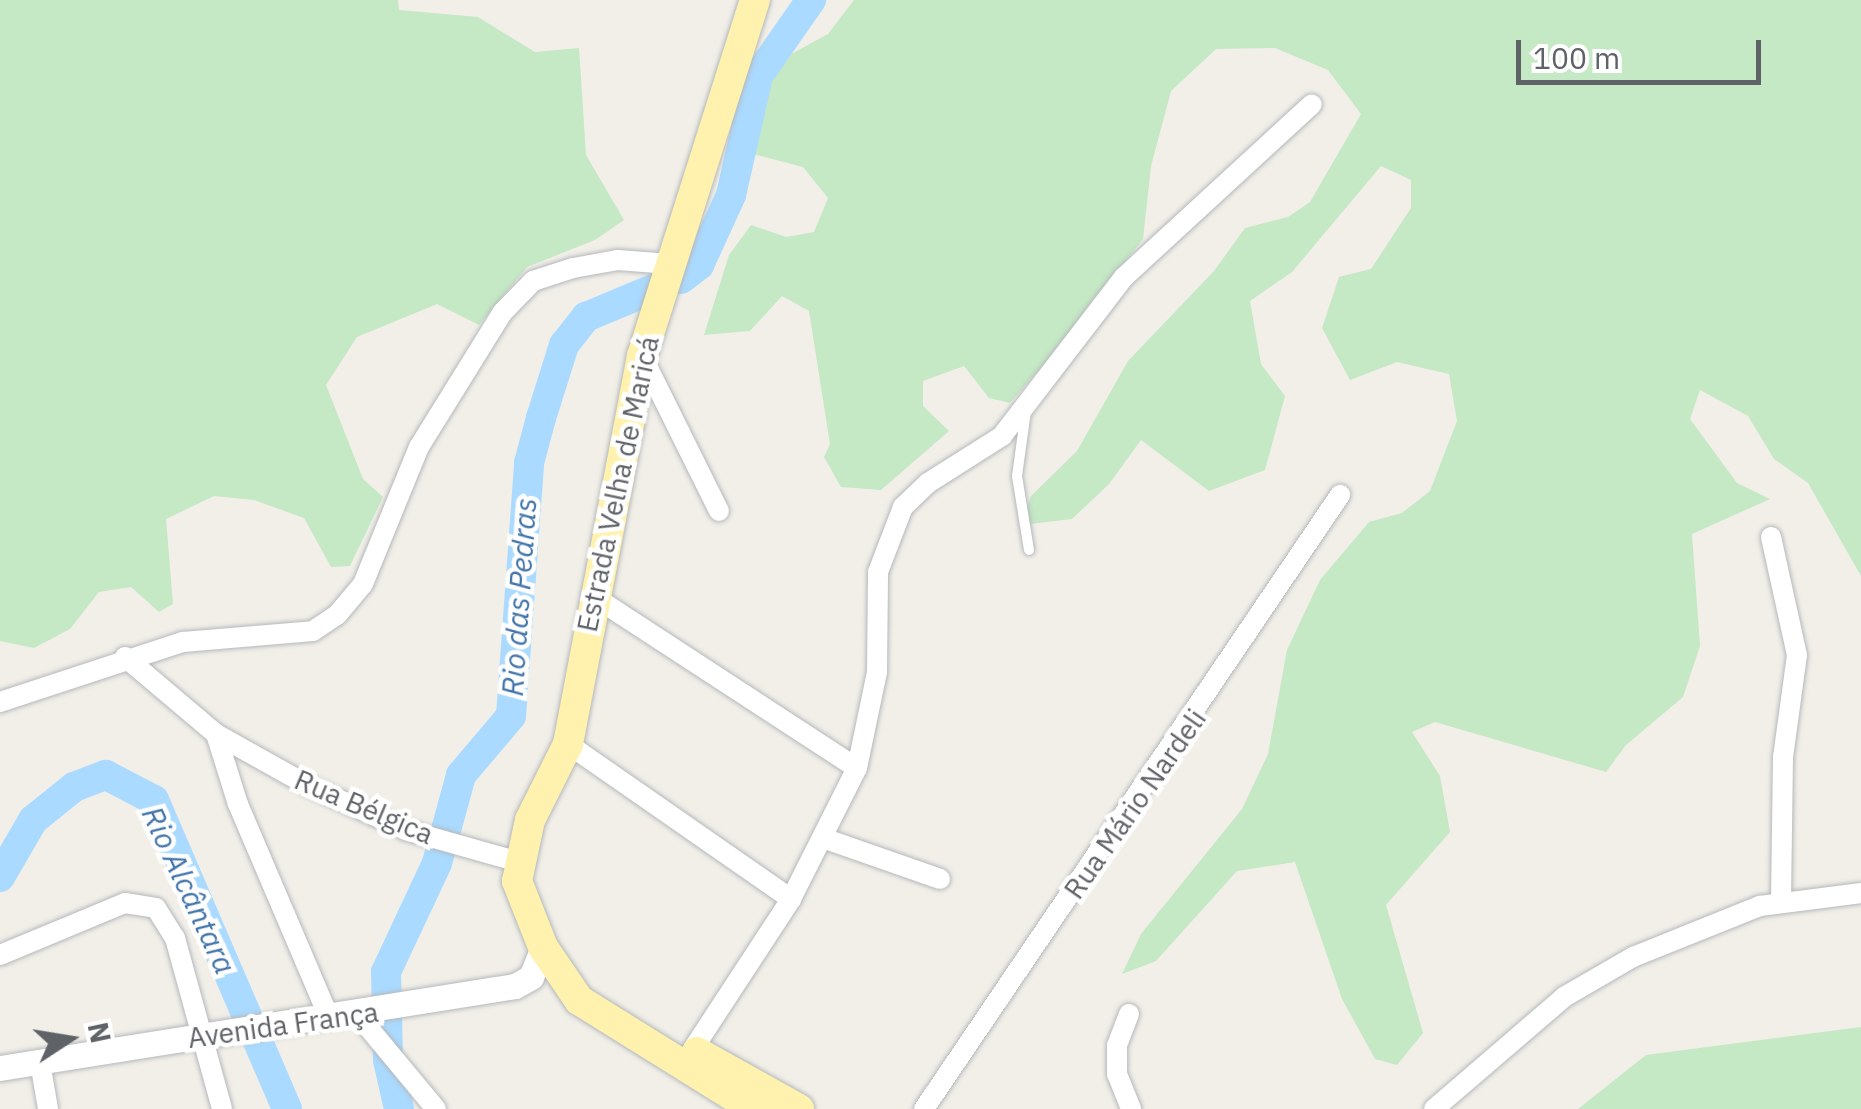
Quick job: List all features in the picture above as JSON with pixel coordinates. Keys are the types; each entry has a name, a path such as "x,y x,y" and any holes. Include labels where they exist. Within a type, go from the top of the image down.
{"main road":[{"name":"Estrada Velha de Maricá","path":"754,1109 590,1010 549,956 523,906 519,862 530,820 568,744 593,596 642,356 755,0"},
{"path":"549,956 693,1049 799,1109"}],"street":[{"path":"693,1049 791,899 858,768 877,672 876,588 885,540 903,507 928,483 1002,436 1124,277 1212,189 1312,104"},
{"path":"0,702 125,657 183,642 312,631 337,615 364,584 419,447 502,312 533,281 572,268 618,260 670,264"},
{"path":"642,356 719,512"},
{"name":"Rua Mário Nardeli","path":"924,1109 1340,495"},
{"path":"1771,537 1797,655 1782,757 1782,901"},
{"path":"593,596 858,768"},
{"name":"Rua Bélgica","path":"125,657 216,734 406,830 519,862"},
{"path":"216,734 238,804 329,1017"},
{"path":"568,744 791,899"},
{"path":"823,838 940,879"},
{"path":"1434,1109 1477,1078 1534,1020 1595,978 1700,928 1782,901 1861,893"},
{"path":"0,955 125,902 156,908 175,938 219,1033 222,1109"},
{"name":"Avenida França","path":"0,1068 358,1015 515,986 531,976 549,956"},
{"path":"1129,1014 1118,1046 1117,1074 1131,1109"},
{"path":"358,1015 436,1109"},
{"path":"40,1062 48,1109"}],"lane":[{"path":"1027,405 1018,476 1029,550"}],"green space":[{"path":"0,0 398,0 399,10 478,17 535,52 579,48 586,155 624,220 595,240 527,267 479,325 437,304 357,337 326,385 363,479 383,497 350,566 331,567 304,518 254,500 214,496 166,519 173,604 159,612 131,587 99,592 70,629 34,648 0,641"},
{"path":"854,0 1861,0 1861,576 1808,483 1774,459 1748,416 1700,390 1690,419 1737,483 1770,499 1692,534 1700,646 1683,697 1626,745 1606,772 1435,722 1412,732 1440,776 1450,832 1386,905 1423,1033 1397,1065 1375,1059 1342,999 1295,862 1237,871 1156,961 1122,974 1141,934 1242,809 1268,754 1287,650 1320,580 1369,522 1402,513 1430,491 1457,421 1449,374 1397,362 1350,380 1322,328 1339,277 1371,269 1411,208 1411,180 1381,166 1292,272 1250,301 1261,364 1285,396 1265,470 1209,491 1141,440 1109,484 1072,519 1021,525 1031,496 1077,451 1128,361 1214,271 1245,228 1288,217 1310,202 1361,114 1328,70 1275,48 1216,49 1171,91 1151,166 1143,239 1051,356 1010,403 989,398 964,366 923,381 923,406 949,431 881,490 841,487 824,457 830,444 809,311 782,296 750,331 704,335 729,255 751,225 786,237 814,232 828,198 803,167 749,153 758,104 784,58 828,34"},
{"path":"1861,1027 1861,1109 1578,1109 1646,1055"}],"waterway":[{"name":"Rio das Pedras","path":"681,279 699,265 731,195 758,76 811,0"},
{"name":"Rio das Pedras","path":"399,1109 388,1060 386,972 437,863 461,775 511,716 529,463 541,418 564,345 586,317 653,289"},
{"name":"Rio Alcântara","path":"0,877 33,820 74,787 106,775 154,800 287,1109"}]}
